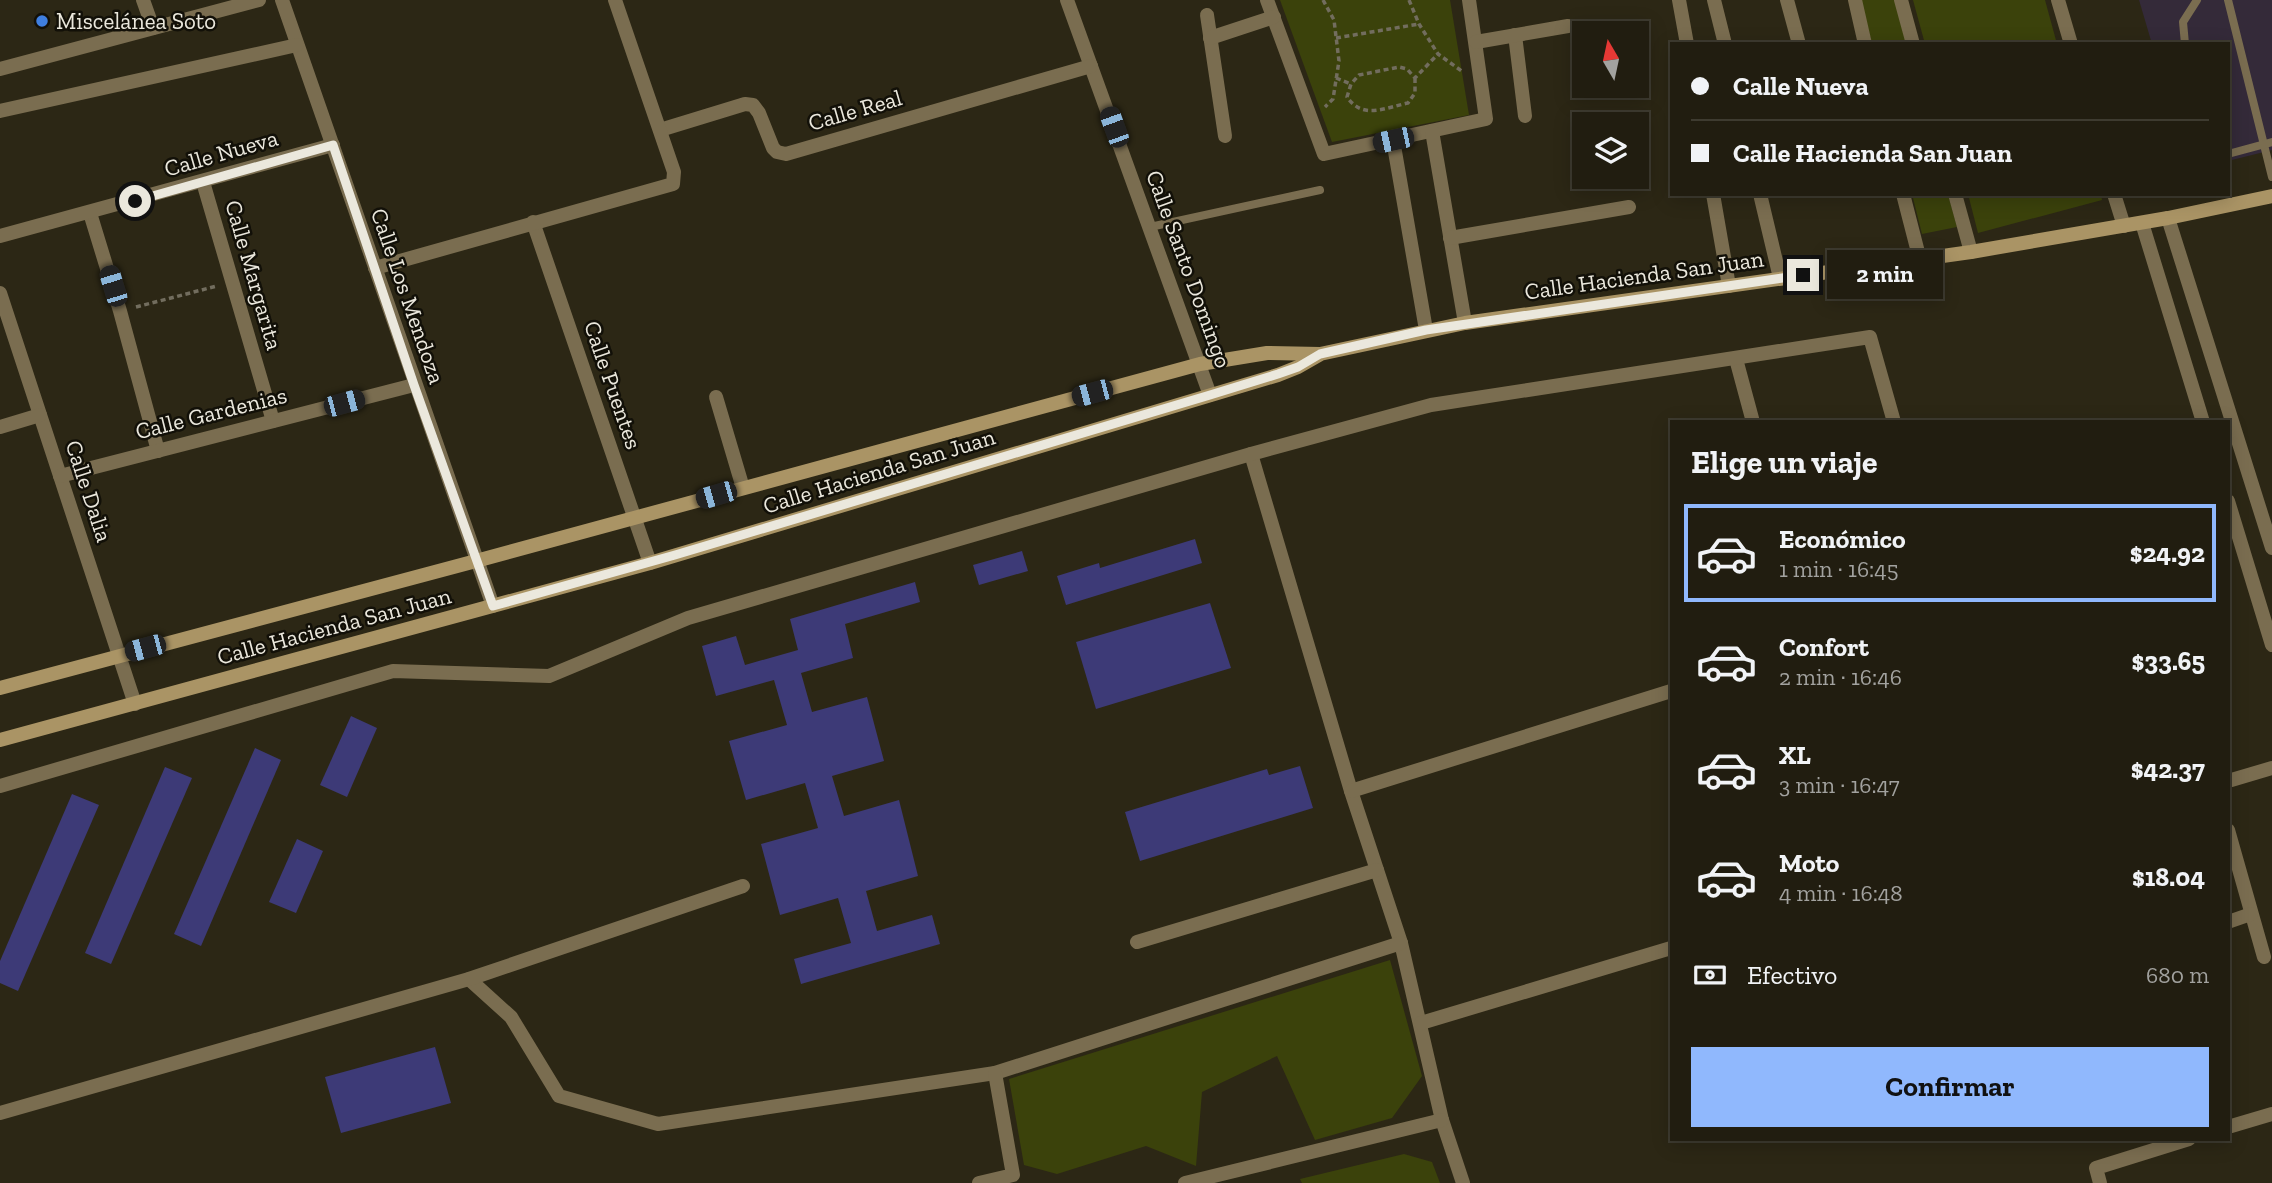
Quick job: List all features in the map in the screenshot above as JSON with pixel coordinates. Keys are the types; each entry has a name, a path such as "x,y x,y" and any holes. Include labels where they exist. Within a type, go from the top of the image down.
{"main road":[{"name":"Calle Hacienda San Juan","path":"0,688 1200,364 1266,353 1320,354 1465,323 1920,260 2142,223 2272,196"},
{"name":"Calle Hacienda San Juan","path":"0,740 650,562 1288,371 1320,354"}],"street":[{"path":"143,0 153,28"},
{"path":"0,69 260,0"},
{"name":"Calle Los Mendoza","path":"282,0 493,606"},
{"path":"375,268 673,184 675,176 615,0"},
{"name":"Calle Santo Domingo","path":"1067,0 1210,395"},
{"path":"1267,0 1324,154 1486,119 1469,0"},
{"path":"1679,0 1687,42"},
{"path":"1714,0 1724,42"},
{"path":"1787,0 1798,42"},
{"path":"1855,0 1865,42"},
{"path":"1901,0 1912,42"},
{"path":"2058,0 2070,42"},
{"path":"1207,15 1225,136"},
{"path":"1210,38 1274,17"},
{"path":"1476,41 1568,26"},
{"path":"1515,35 1525,116"},
{"path":"0,111 298,45"},
{"name":"Calle Real","path":"660,130 745,104 753,105 760,113 773,148 777,152 786,153 1091,66"},
{"path":"1432,131 1465,323"},
{"path":"1393,140 1426,330"},
{"name":"Calle Nueva","path":"0,236 333,145"},
{"name":"Calle Margarita","path":"203,182 273,421"},
{"path":"1713,196 1729,286"},
{"path":"1760,196 1780,278"},
{"path":"1904,196 1920,260"},
{"path":"1956,196 1971,252"},
{"path":"2115,196 2123,226"},
{"path":"1450,238 1629,207"},
{"path":"90,213 158,450"},
{"path":"2168,218 2272,548"},
{"name":"Calle Puentes","path":"533,222 650,562"},
{"path":"2142,223 2202,420"},
{"name":"Calle Dalia","path":"0,293 135,704"},
{"path":"0,786 393,671 549,676 688,618 1251,454 1431,405 1870,337 1893,420"},
{"path":"1736,359 1752,420"},
{"name":"Calle Gardenias","path":"60,476 414,385"},
{"path":"716,397 743,488"},
{"path":"0,427 40,415"},
{"path":"1251,454 1351,791 1401,943 1443,1120 1464,1183"},
{"path":"2230,508 2272,645"},
{"path":"1351,791 1670,691"},
{"path":"2230,780 2272,768"},
{"path":"2230,838 2263,957"},
{"path":"1137,942 1377,870"},
{"path":"0,1113 469,979 743,886"},
{"path":"2230,921 2251,914"},
{"path":"469,979 511,1017 559,1096 658,1124 995,1073 1401,943"},
{"path":"1421,1023 1670,948"},
{"path":"979,1183 1013,1175 995,1073"},
{"path":"2230,1126 2272,1114"},
{"path":"1185,1183 1443,1120"},
{"path":"2100,1183 2096,1168 2183,1141"}],"lane":[{"path":"2185,42 2183,22 2197,0"},
{"path":"2228,0 2268,143 2272,177"},
{"path":"2230,153 2268,143"},
{"path":"1150,227 1320,190"}],"path":[{"path":"1311,121 1333,99 1339,61 1334,20 1323,0"},
{"path":"1409,0 1419,24 1438,54 1482,85"},
{"path":"1336,38 1419,24"},
{"path":"1415,78 1438,54"},
{"path":"1399,67 1407,69 1415,78 1415,93 1408,103 1365,111 1354,107 1347,97 1351,84 1359,75 1399,67"},
{"path":"1336,79 1351,84"},
{"path":"120,311 232,282"}],"shaded area":[{"path":"2139,0 2272,0 2272,150 2230,160 2230,42 2151,42"}],"green space":[{"path":"1280,0 1450,0 1469,115 1332,142"},
{"path":"1861,0 1896,0 1907,42 1872,42"},
{"path":"1913,0 2045,0 2056,42 1924,42"},
{"path":"1912,196 1949,196 1957,227 1922,234"},
{"path":"1969,196 2101,196 2102,200 1978,233"},
{"path":"1390,960 1422,1076 1392,1118 1315,1140 1277,1056 1202,1092 1196,1166 1146,1146 1057,1174 1024,1165 1009,1079"},
{"path":"1404,1154 1432,1162 1440,1183 1302,1183 1300,1179"}],"building":[{"path":"1195,539 1202,563 1066,605 1057,576 1099,563 1100,568"},
{"path":"1022,551 1028,571 979,585 973,565"},
{"path":"915,582 920,602 845,624 853,658 801,673 812,712 867,697 884,761 832,776 844,816 899,800 918,876 866,891 877,931 932,915 940,944 801,984 794,959 851,943 838,898 780,915 761,844 818,828 805,783 746,800 729,741 787,725 774,680 716,696 702,646 736,636 745,665 798,650 790,619"},
{"path":"1210,603 1231,668 1096,709 1076,642"},
{"path":"351,716 377,728 347,797 320,785"},
{"path":"255,748 281,760 201,946 174,934"},
{"path":"1300,766 1313,808 1140,861 1125,812 1267,769 1269,775"},
{"path":"165,767 192,778 111,964 85,953"},
{"path":"72,794 99,805 18,991 0,983 0,961"},
{"path":"297,839 323,851 296,913 269,902"},
{"path":"435,1047 451,1103 341,1133 325,1077"}],"place":[{"name":"Miscelánea Soto","path":"42,21"}],"route":[{"path":"135,201 333,145 414,385 493,606 675,555 1210,395 1298,367 1320,354 1426,330 1803,275"}]}
